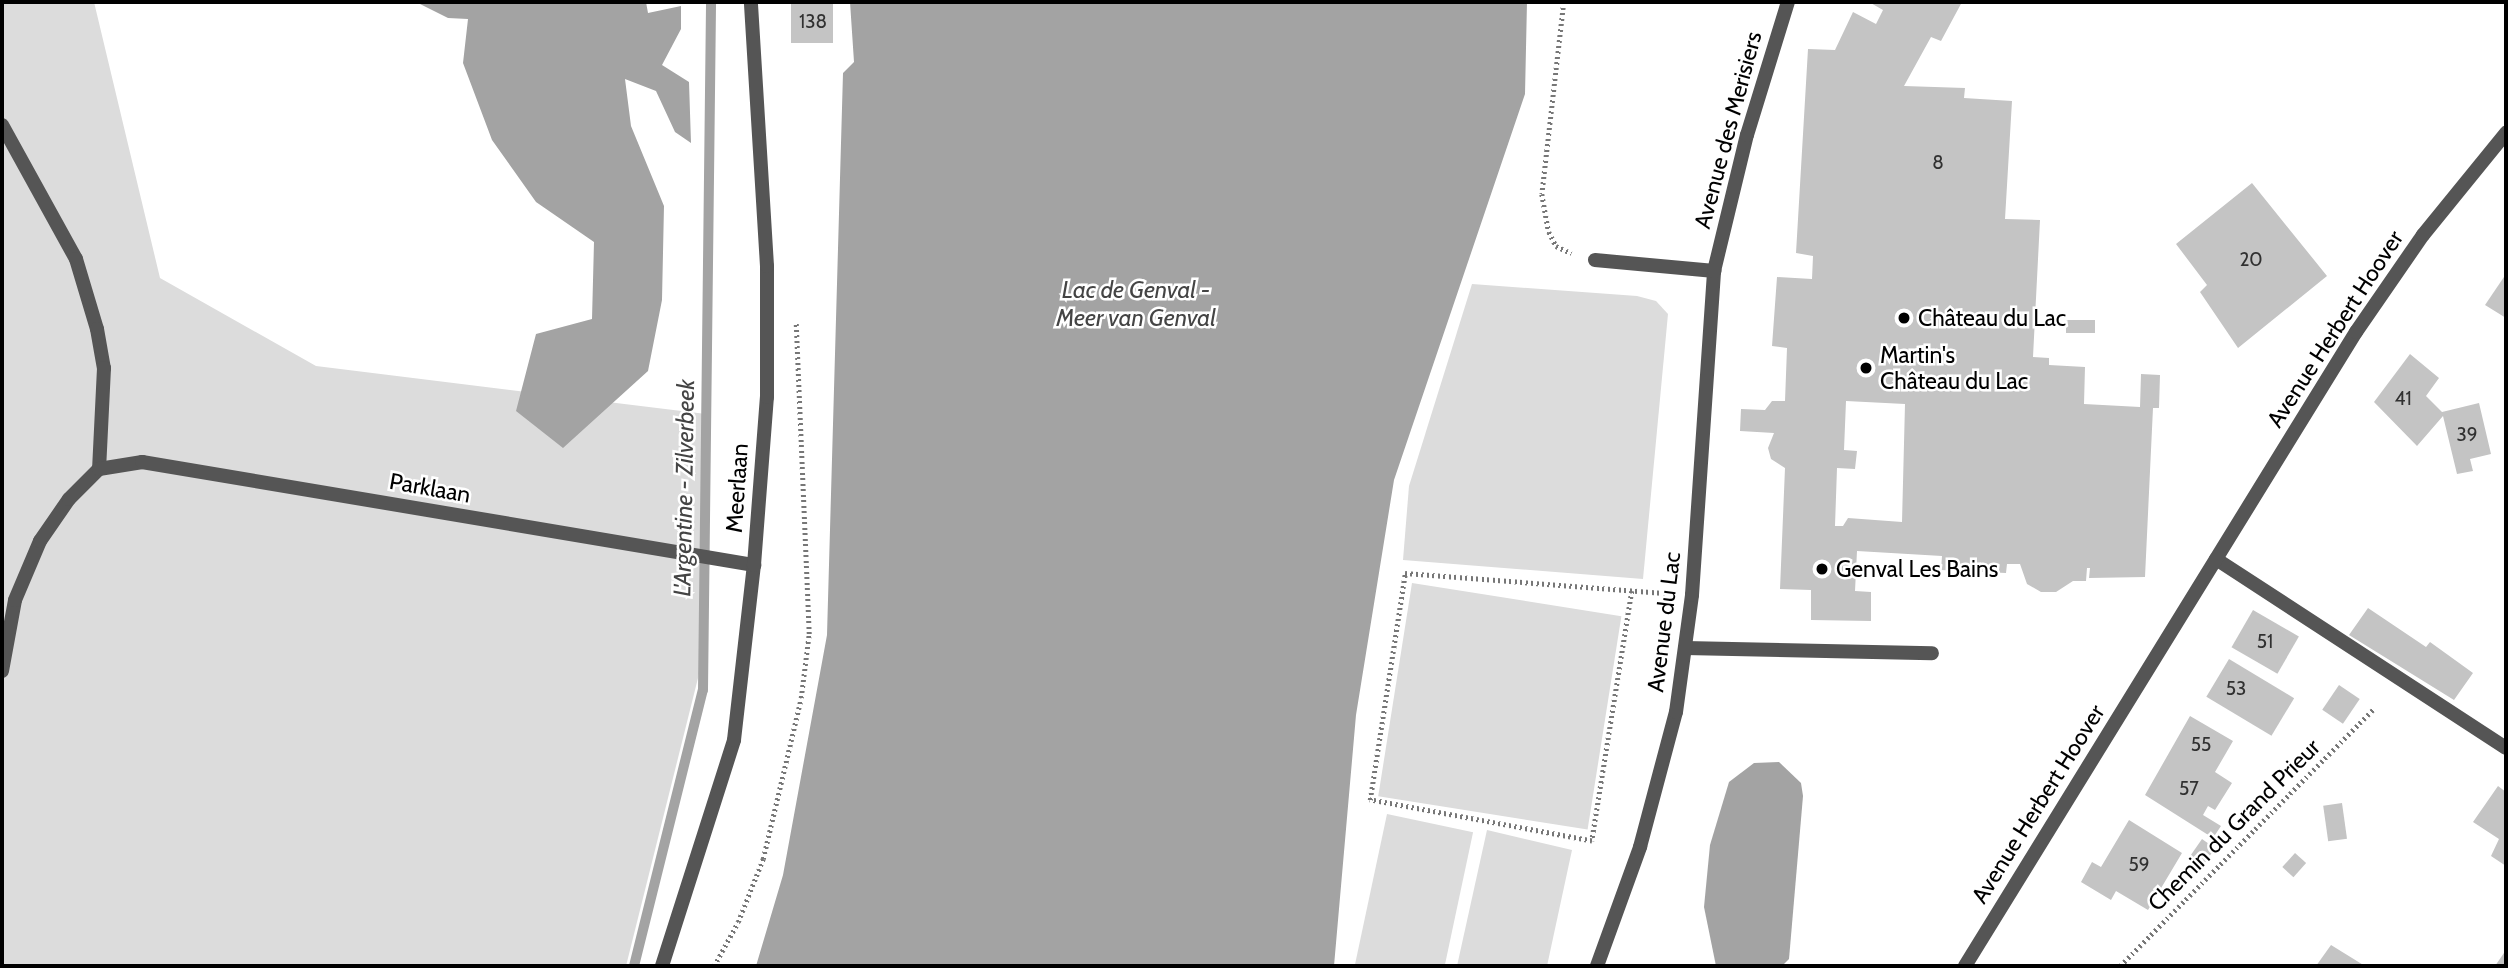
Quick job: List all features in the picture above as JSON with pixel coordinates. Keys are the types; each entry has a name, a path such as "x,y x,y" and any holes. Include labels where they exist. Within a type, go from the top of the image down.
{"street":[{"name":"Meerlaan","path":"662,966 734,740 754,565 767,397 767,266 751,2"},
{"name":"Avenue des Merisiers","path":"1714,271 1747,135 1788,2"},
{"path":"2,125 76,259 97,329 104,368 99,469 69,499 40,541 15,600 2,671"},
{"name":"Avenue Herbert Hoover","path":"1965,966 2364,321 2423,235 2506,133"},
{"path":"1595,260 1714,271"},
{"name":"Avenue du Lac","path":"1597,966 1640,847 1676,712 1692,595 1714,271"},
{"name":"Parklaan","path":"99,469 142,461 754,565"},
{"path":"2216,559 2506,748"},
{"path":"1685,648 1932,653"}],"path":[{"path":"1564,2 1542,194 1556,246 1595,260"},
{"path":"713,966 738,922 763,859 801,698 809,634 795,313"},
{"path":"1632,591 1592,841 1370,800 1405,573 1692,595"},
{"name":"Chemin du Grand Prieur","path":"2120,966 2373,709"}],"shaded area":[{"path":"2,2 94,2 160,278 316,366 706,414 705,650 626,966 2,966"},
{"path":"1472,284 1637,296 1656,301 1668,314 1643,579 1403,560 1409,486"},
{"path":"1412,583 1621,616 1588,830 1378,796"},
{"path":"1387,814 1473,832 1445,966 1355,966"},
{"path":"1487,830 1572,850 1547,966 1457,966"}],"water":[{"path":"416,2 646,2 648,13 681,6 681,29 662,65 689,82 691,143 675,132 656,91 625,79 631,126 664,206 662,300 648,371 563,448 516,411 536,334 592,319 594,242 536,202 492,140 463,63 468,19 448,18"},
{"name":"Lac de Genval - Meer van Genval","path":"850,2 1527,2 1525,94 1394,480 1356,715 1334,966 756,966 783,875 827,635 843,73 854,62"},
{"path":"1779,762 1801,783 1803,796 1789,959 1782,966 1716,966 1704,907 1710,845 1729,782 1754,763"}],"building":[{"path":"791,2 833,2 833,43 791,43"},
{"name":"Château du Lac","path":"1869,2 1962,2 1941,41 1931,37 1904,86 1965,88 1964,98 2012,101 2005,219 2040,220 2033,357 2049,358 2049,365 2085,367 2084,404 2140,407 2141,374 2160,375 2159,408 2153,408 2145,577 2089,578 2090,568 2087,568 2086,581 2073,581 2056,592 2041,592 2027,584 2020,564 2007,564 2006,573 1941,570 1942,556 1857,551 1855,591 1871,592 1871,621 1811,620 1811,590 1780,589 1785,468 1771,459 1768,448 1774,433 1740,431 1741,409 1765,410 1772,401 1785,401 1787,348 1772,346 1777,277 1812,279 1813,256 1796,253 1808,49 1835,50 1853,12 1876,24 1883,10","holes":["1846,401 1905,404 1902,522 1848,518 1843,526 1835,526 1837,468 1855,469 1857,451 1844,450"]},
{"path":"2252,183 2327,276 2238,348 2200,292 2207,285 2176,244"},
{"path":"2506,274 2506,318 2485,305"},
{"path":"2066,320 2095,320 2095,333 2066,333"},
{"path":"2410,354 2439,378 2426,396 2442,412 2479,403 2491,454 2470,459 2473,471 2457,474 2443,416 2417,446 2374,402"},
{"path":"2368,608 2426,647 2430,642 2473,673 2454,700 2349,635"},
{"path":"2253,610 2299,636 2277,674 2232,647"},
{"path":"2229,659 2294,698 2271,736 2206,697"},
{"path":"2339,685 2360,699 2343,724 2322,710"},
{"path":"2190,716 2233,741 2215,772 2232,783 2215,810 2208,806 2203,815 2221,826 2213,838 2145,795"},
{"path":"2498,786 2506,792 2506,866 2491,856 2499,839 2473,822"},
{"path":"2342,803 2347,839 2328,841 2323,806"},
{"path":"2129,820 2182,853 2148,910 2116,891 2111,900 2081,882 2092,862 2101,867"},
{"path":"2202,839 2215,848 2201,868 2188,859"},
{"path":"2295,853 2306,863 2293,877 2282,867"},
{"path":"2331,945 2365,966 2316,966"},
{"path":"2506,950 2506,966 2495,966"}],"waterway":[{"name":"L'Argentine - Zilverbeek","path":"634,966 703,690 711,2"}],"place":[{"name":"Château du Lac","path":"1904,318"},
{"name":"Martin's Château du Lac","path":"1866,368"},
{"name":"Genval Les Bains","path":"1822,569"}]}
